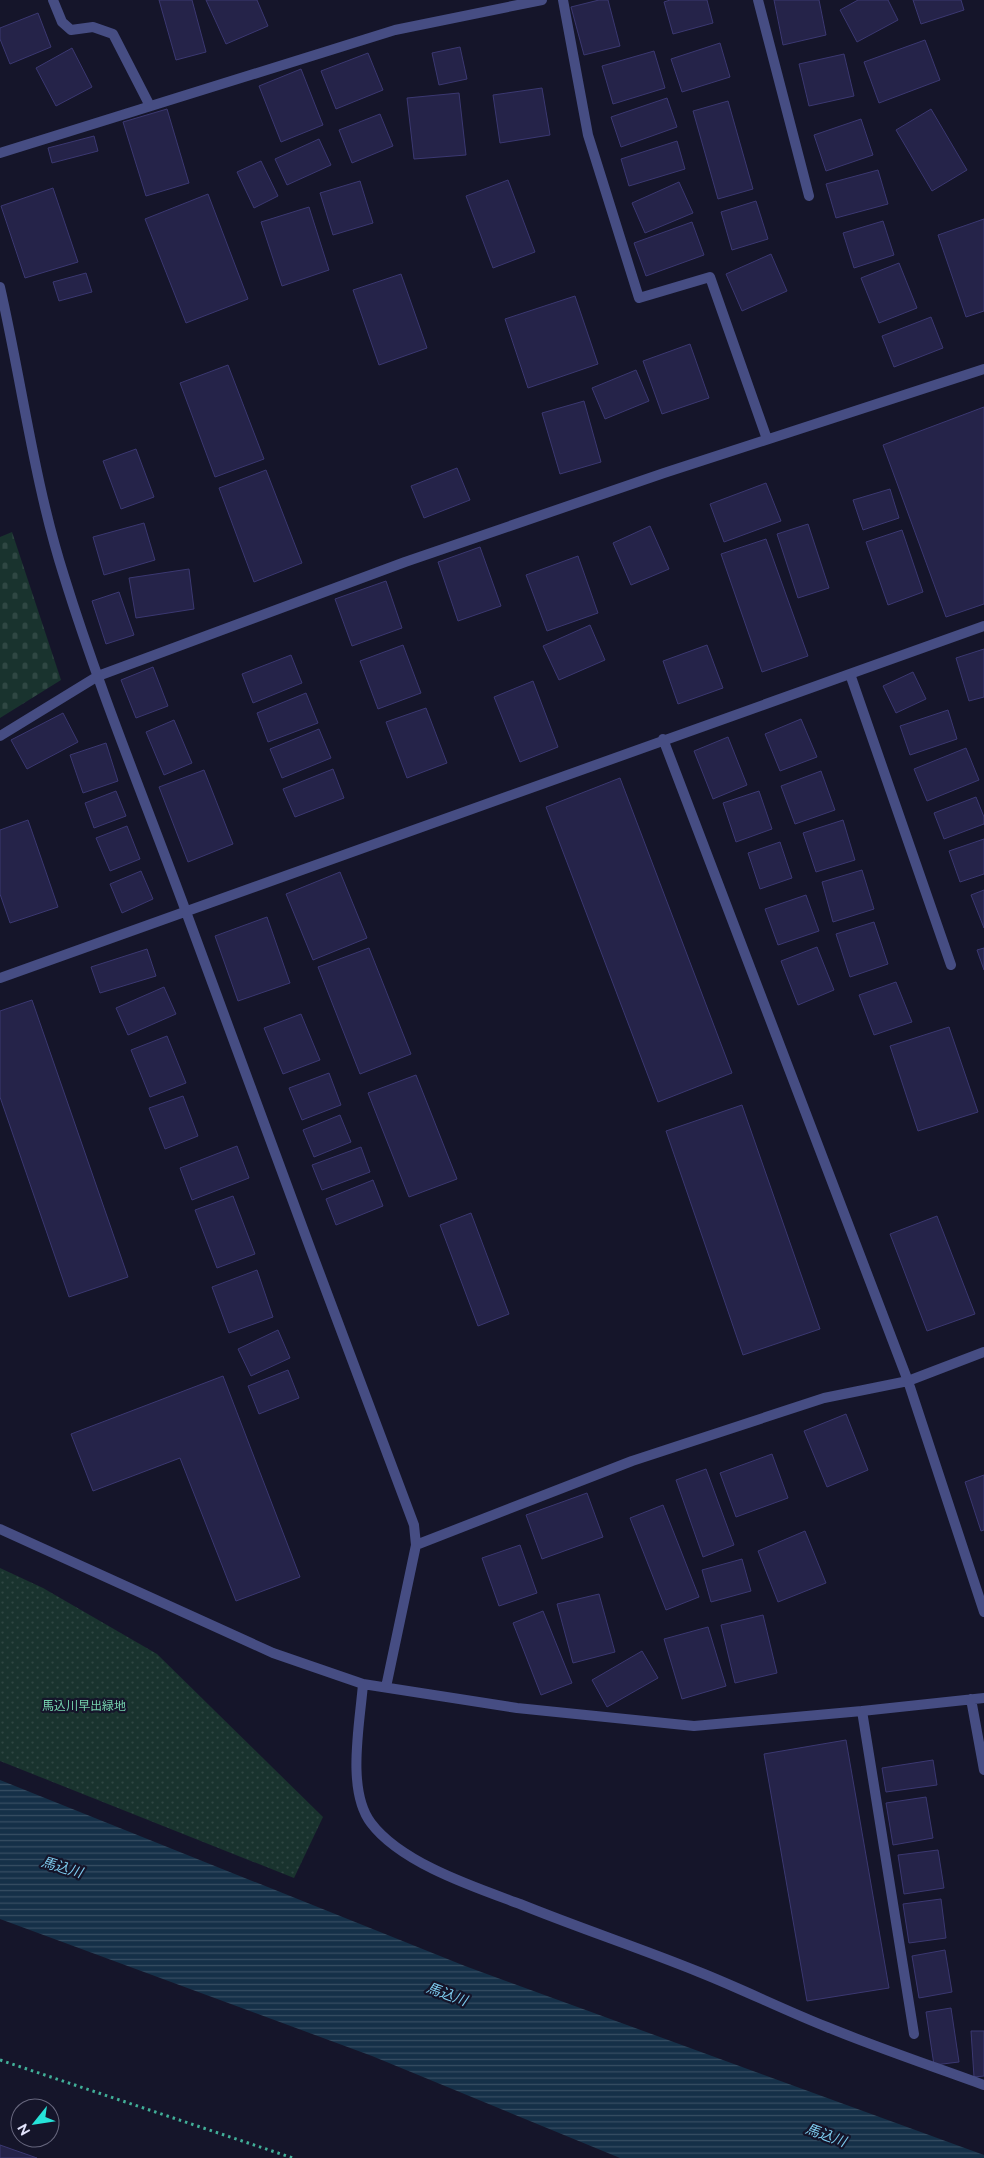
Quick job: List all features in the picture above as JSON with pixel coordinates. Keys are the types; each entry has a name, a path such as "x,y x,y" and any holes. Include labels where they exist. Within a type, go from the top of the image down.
{"street":[{"path":"53,0 62,22 71,30 93,27 113,34 150,106"},
{"path":"0,153 395,30 542,0"},
{"path":"563,0 588,135 638,298 710,277 767,439"},
{"path":"758,0 809,196"},
{"path":"0,287 12,339 39,485 63,574 98,676 309,1250 414,1525 416,1544 386,1687"},
{"path":"0,736 98,676 405,562 767,439 984,369"},
{"path":"0,978 185,910 984,626"},
{"path":"850,674 951,965"},
{"path":"663,740 908,1381 984,1612"},
{"path":"416,1544 632,1461 824,1398 908,1381 984,1352"},
{"path":"0,1529 273,1653 363,1684 517,1708 694,1726 984,1698"},
{"path":"363,1684 356,1772 357,1791 362,1807 370,1822 394,1846 445,1876 699,1972 827,2027 984,2085"},
{"path":"971,1699 984,1770"},
{"path":"862,1711 914,2034"}],"path":[{"path":"0,2060 294,2158"}],"green space":[{"path":"12,532 61,680 0,718 0,537"},
{"name":"馬込川早出緑地","path":"0,1568 43,1588 157,1654 323,1817 294,1878 0,1761"}],"water":[{"name":"馬込川","path":"0,1780 465,1966 984,2155 984,2158 620,2158 372,2056 0,1919"}],"building":[{"path":"159,0 192,0 206,52 176,60"},
{"path":"206,0 257,0 268,26 226,44"},
{"path":"599,0 608,0 620,46 584,55 571,7"},
{"path":"670,0 707,0 713,23 673,34 664,2"},
{"path":"774,0 819,0 826,35 783,45"},
{"path":"858,0 888,0 898,20 857,42 840,10"},
{"path":"913,0 961,0 964,10 921,24"},
{"path":"38,13 51,47 10,64 0,39 0,28"},
{"path":"925,40 940,80 879,103 864,62"},
{"path":"720,43 730,77 682,92 671,59"},
{"path":"460,47 467,79 439,85 432,53"},
{"path":"72,48 92,87 56,106 36,68"},
{"path":"654,51 665,88 613,104 602,66"},
{"path":"368,53 383,90 336,109 321,71"},
{"path":"844,54 854,96 809,106 799,64"},
{"path":"301,69 323,125 281,142 259,86"},
{"path":"542,88 550,135 500,143 493,95"},
{"path":"459,93 466,155 414,159 407,98"},
{"path":"667,98 677,127 621,147 611,117"},
{"path":"728,101 753,189 718,199 693,111"},
{"path":"167,109 189,183 146,196 123,122"},
{"path":"931,109 967,170 932,191 896,130"},
{"path":"380,114 393,146 352,163 339,130"},
{"path":"861,119 873,155 826,171 814,135"},
{"path":"94,136 98,151 52,163 48,148"},
{"path":"319,139 331,165 287,185 275,159"},
{"path":"677,141 685,169 629,186 621,159"},
{"path":"261,161 278,196 254,208 237,172"},
{"path":"878,170 888,204 836,218 826,184"},
{"path":"508,180 535,252 493,268 466,196"},
{"path":"360,181 373,223 333,235 320,193"},
{"path":"679,182 693,213 645,233 632,203"},
{"path":"53,188 78,262 25,278 1,206"},
{"path":"208,194 248,299 186,323 145,219"},
{"path":"756,201 768,239 732,250 721,212"},
{"path":"309,207 329,270 282,286 261,222"},
{"path":"984,219 984,311 966,317 938,235"},
{"path":"883,221 894,255 854,268 843,233"},
{"path":"692,222 704,255 646,276 634,243"},
{"path":"771,254 787,291 742,311 726,274"},
{"path":"899,263 917,308 879,323 861,278"},
{"path":"86,273 92,292 59,301 53,282"},
{"path":"401,274 427,348 379,365 353,290"},
{"path":"575,296 598,364 528,388 505,319"},
{"path":"931,317 943,348 894,367 882,336"},
{"path":"690,344 709,398 662,414 643,361"},
{"path":"228,365 264,459 215,477 180,383"},
{"path":"636,370 649,401 605,419 592,388"},
{"path":"584,401 601,462 560,474 542,413"},
{"path":"984,407 984,604 946,617 883,445"},
{"path":"136,449 154,497 121,509 103,461"},
{"path":"457,468 470,500 424,518 411,486"},
{"path":"266,470 302,563 254,582 219,488"},
{"path":"766,483 781,521 724,542 710,504"},
{"path":"890,489 899,518 863,530 853,500"},
{"path":"144,523 155,560 104,575 93,537"},
{"path":"808,524 829,588 798,598 777,534"},
{"path":"650,526 669,569 631,585 613,543"},
{"path":"902,530 923,592 888,605 866,542"},
{"path":"766,539 808,656 762,672 721,554"},
{"path":"480,547 501,606 458,621 438,562"},
{"path":"578,556 598,613 547,631 526,575"},
{"path":"189,569 194,609 136,618 129,578"},
{"path":"386,581 402,628 352,646 335,599"},
{"path":"119,592 134,635 106,644 92,601"},
{"path":"590,625 605,660 559,680 543,646"},
{"path":"403,645 421,693 378,709 360,661"},
{"path":"707,645 723,688 678,704 663,661"},
{"path":"984,649 984,697 969,701 956,658"},
{"path":"291,655 302,683 253,703 242,674"},
{"path":"153,667 168,706 136,718 121,680"},
{"path":"913,672 926,699 896,713 883,686"},
{"path":"533,681 558,747 520,762 494,697"},
{"path":"306,693 318,723 268,742 257,713"},
{"path":"426,708 447,763 407,778 386,722"},
{"path":"948,710 957,739 910,755 900,726"},
{"path":"63,713 78,742 27,769 11,740"},
{"path":"801,719 817,757 780,771 765,734"},
{"path":"174,720 192,763 164,775 146,732"},
{"path":"319,729 331,758 282,778 270,749"},
{"path":"728,737 747,785 713,799 694,751"},
{"path":"106,743 118,781 83,793 70,755"},
{"path":"966,748 979,780 927,801 914,769"},
{"path":"333,769 344,798 295,817 283,789"},
{"path":"204,770 233,844 188,862 159,787"},
{"path":"821,771 835,810 795,824 781,786"},
{"path":"620,778 732,1073 658,1102 546,807"},
{"path":"116,791 126,816 94,828 85,803"},
{"path":"759,791 772,829 736,842 723,803"},
{"path":"976,797 984,817 984,824 944,839 934,813"},
{"path":"28,820 58,907 10,923 0,894 0,830"},
{"path":"843,820 855,860 816,872 803,833"},
{"path":"127,826 140,859 110,871 96,838"},
{"path":"984,839 984,874 960,882 949,851"},
{"path":"780,842 792,878 760,889 748,853"},
{"path":"862,870 874,909 833,922 822,882"},
{"path":"141,871 153,899 122,913 110,884"},
{"path":"340,872 367,938 313,960 286,894"},
{"path":"984,890 984,928 971,895"},
{"path":"806,895 819,931 778,945 765,909"},
{"path":"267,917 290,983 238,1001 215,936"},
{"path":"874,922 888,964 850,977 836,934"},
{"path":"817,947 834,990 798,1005 781,961"},
{"path":"369,948 411,1054 360,1074 318,967"},
{"path":"984,948 984,970 977,950"},
{"path":"147,949 156,976 100,993 91,967"},
{"path":"896,982 912,1022 874,1035 859,995"},
{"path":"164,987 176,1014 128,1035 116,1008"},
{"path":"32,1000 128,1277 69,1297 0,1097 0,1011"},
{"path":"301,1014 320,1060 283,1074 264,1028"},
{"path":"949,1027 978,1112 918,1131 890,1046"},
{"path":"167,1036 186,1083 150,1097 131,1050"},
{"path":"329,1073 341,1105 302,1120 289,1088"},
{"path":"416,1075 457,1179 409,1197 368,1093"},
{"path":"183,1096 198,1136 165,1149 149,1108"},
{"path":"742,1105 820,1329 743,1355 666,1131"},
{"path":"340,1115 351,1142 314,1157 303,1130"},
{"path":"237,1146 249,1178 192,1200 180,1168"},
{"path":"361,1147 370,1172 322,1190 312,1165"},
{"path":"373,1180 383,1206 336,1225 326,1199"},
{"path":"233,1196 255,1254 217,1268 195,1210"},
{"path":"471,1213 509,1314 478,1326 440,1225"},
{"path":"937,1216 975,1314 927,1331 890,1234"},
{"path":"257,1270 273,1317 229,1333 212,1287"},
{"path":"278,1330 290,1358 251,1376 238,1349"},
{"path":"288,1370 299,1398 259,1414 248,1386"},
{"path":"223,1376 300,1577 236,1601 180,1458 93,1491 71,1434"},
{"path":"846,1414 868,1470 827,1487 804,1431"},
{"path":"772,1454 788,1498 736,1517 720,1473"},
{"path":"706,1469 734,1545 703,1557 676,1480"},
{"path":"984,1475 984,1530 981,1531 965,1482"},
{"path":"587,1493 603,1537 542,1559 526,1515"},
{"path":"663,1505 699,1597 666,1610 630,1518"},
{"path":"805,1531 826,1583 778,1602 758,1551"},
{"path":"520,1545 537,1593 499,1606 482,1558"},
{"path":"742,1559 751,1591 711,1602 702,1570"},
{"path":"599,1594 615,1652 573,1663 557,1604"},
{"path":"543,1611 572,1683 541,1695 513,1623"},
{"path":"763,1615 777,1673 735,1683 721,1625"},
{"path":"708,1627 726,1686 682,1699 664,1639"},
{"path":"642,1651 658,1678 607,1707 592,1680"},
{"path":"846,1740 889,1988 807,2001 764,1754"},
{"path":"933,1760 937,1785 886,1792 882,1768"},
{"path":"926,1797 933,1838 893,1845 886,1803"},
{"path":"938,1850 944,1888 904,1894 898,1855"},
{"path":"941,1899 946,1938 909,1943 903,1904"},
{"path":"945,1950 952,1992 919,1998 912,1956"},
{"path":"951,2008 959,2062 934,2065 926,2012"},
{"path":"971,2031 984,2031 984,2076 974,2077"},
{"path":"0,2145 37,2158 0,2158"}]}
